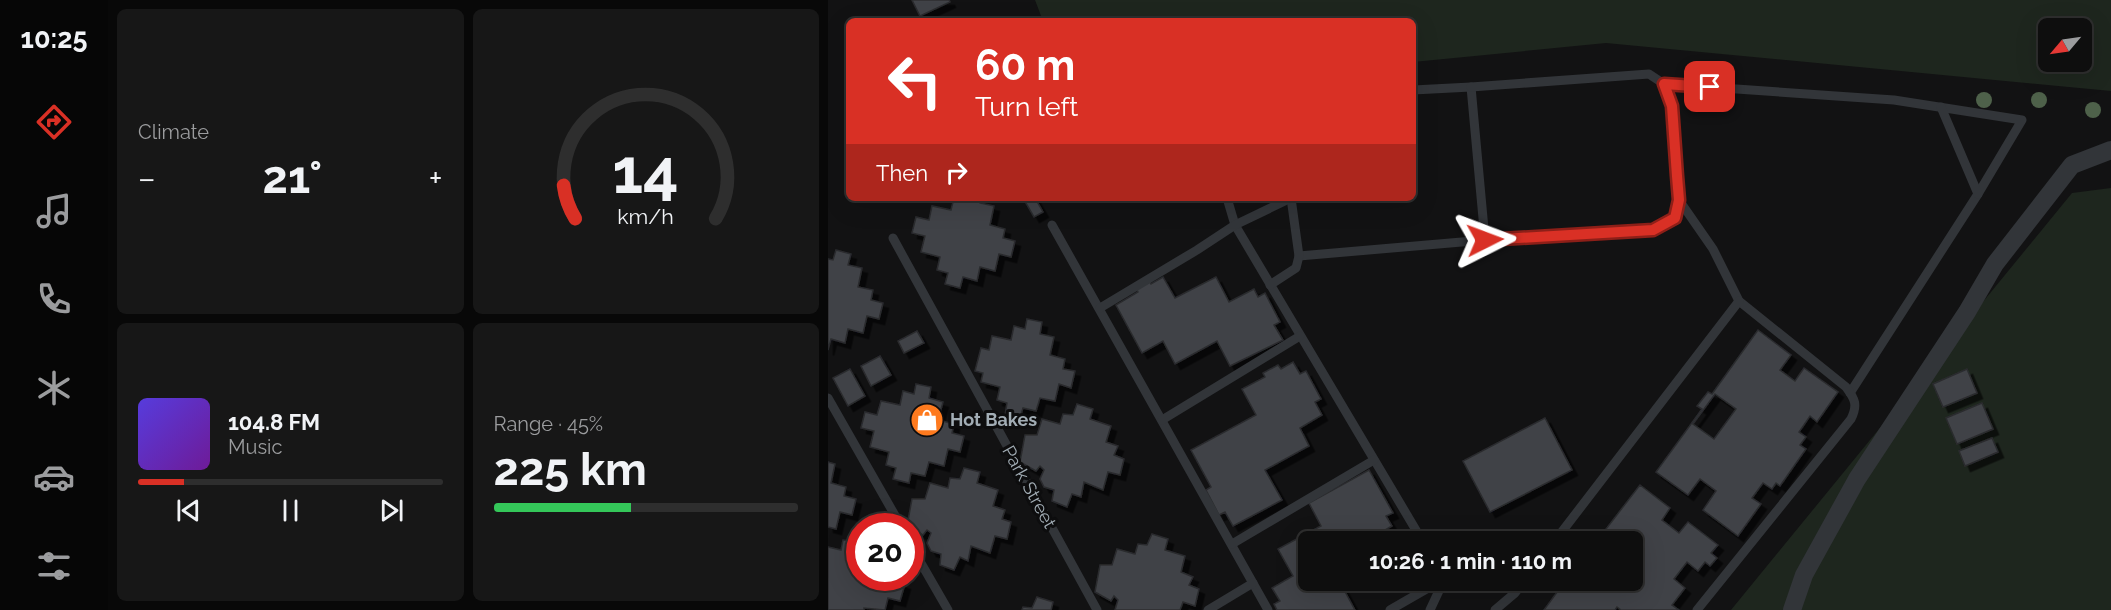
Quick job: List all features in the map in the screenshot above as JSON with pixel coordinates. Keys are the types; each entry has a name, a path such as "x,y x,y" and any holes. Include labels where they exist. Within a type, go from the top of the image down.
{"street":[{"path":"1792,610 1804,575 1857,479 1967,312 1995,264 2072,165 2111,150"}],"lane":[{"path":"1416,90 1648,74 1664,84 1894,100 2022,120 1978,194 1850,393"},
{"path":"1299,256 1485,240 1653,230 1675,218 1679,200 1672,106 1664,84"},
{"path":"1471,87 1485,240"},
{"path":"1941,107 1978,194"},
{"path":"1679,200 1713,249 1738,301 1846,387 1854,398 1856,409 1851,419 1697,610"},
{"path":"1228,201 1235,225 1416,531"},
{"path":"1100,308 1235,225 1285,201"},
{"path":"1270,285 1296,268 1299,256 1291,201"},
{"path":"1052,225 1268,610"},
{"name":"Park Street","path":"893,238 1096,610"},
{"path":"1562,531 1738,301"},
{"path":"1162,420 1300,336"},
{"path":"828,399 894,513"},
{"path":"1232,544 1374,460"},
{"path":"924,568 948,610"},
{"path":"1208,610 1253,583"},
{"path":"1390,610 1424,591"},
{"path":"1433,607 1439,591"},
{"path":"1497,609 1517,591"}],"shaded area":[{"path":"1035,0 2111,0 2111,91 1606,43 1416,62 1416,18 1042,18"},
{"path":"2111,188 2111,610 1731,610 2072,193"}],"building":[{"path":"912,0 949,0 950,2 920,16"},
{"path":"953,201 980,201 980,203 994,206 990,225 1005,229 1003,238 1015,241 1011,257 999,254 995,271 980,267 977,281 963,277 960,288 945,284 948,273 937,270 940,257 921,252 925,236 912,233 916,217 929,220 932,206 951,210"},
{"path":"1025,201 1037,201 1043,212 1034,217"},
{"path":"836,250 851,254 848,265 862,268 858,287 873,290 871,300 883,303 879,319 867,316 863,333 848,329 845,343 831,339 828,350 828,259 833,260"},
{"path":"1163,277 1175,298 1216,277 1229,302 1254,289 1258,297 1265,293 1280,322 1274,325 1283,340 1230,366 1217,341 1175,364 1163,341 1142,353 1116,305 1138,292 1136,288 1149,280 1151,284"},
{"path":"1027,319 1042,322 1040,334 1054,337 1050,355 1065,359 1063,369 1075,371 1071,388 1059,384 1055,401 1040,398 1036,411 1023,408 1020,418 1005,415 1007,403 997,400 1000,387 981,382 983,373 975,371 981,348 989,350 992,336 1011,340 1014,326 1025,329"},
{"path":"1758,330 1791,355 1780,370 1795,381 1804,368 1838,392 1817,422 1810,416 1799,432 1806,437 1800,445 1806,449 1780,486 1776,483 1772,489 1763,483 1752,498 1761,504 1738,536 1703,510 1716,491 1700,479 1688,495 1656,472 1702,409 1697,406 1708,392 1712,394","holes":["1715,394 1736,409 1714,439 1693,424"]},
{"path":"917,331 924,343 904,353 898,341"},
{"path":"880,356 891,375 871,386 861,366"},
{"path":"1293,362 1300,374 1306,371 1321,399 1315,402 1322,415 1300,428 1309,446 1265,470 1282,500 1233,526 1225,512 1219,515 1206,490 1211,487 1191,450 1256,415 1242,389 1265,377 1263,373 1278,365 1281,369"},
{"path":"850,369 865,396 848,406 833,378"},
{"path":"1967,369 1977,393 1943,407 1933,384"},
{"path":"916,384 931,387 929,398 943,402 938,420 954,424 952,433 964,436 960,452 948,449 944,466 929,462 925,476 911,473 909,483 893,479 896,468 886,465 889,452 870,447 874,431 861,428 865,412 877,415 881,401 900,405 903,391 914,394"},
{"path":"1982,403 1993,429 1957,444 1946,418"},
{"path":"1077,404 1093,409 1090,419 1111,426 1106,442 1118,446 1114,455 1124,459 1120,475 1108,472 1103,490 1084,482 1081,497 1072,494 1067,507 1052,501 1054,490 1044,487 1040,479 1044,470 1040,466 1036,471 1020,462 1025,435 1037,435 1042,419 1060,424 1063,414 1073,415"},
{"path":"1545,418 1572,470 1490,512 1463,461"},
{"path":"1992,438 1998,452 1965,466 1959,451"},
{"path":"828,462 835,464 831,483 846,487 844,496 856,499 852,513 840,512 836,529 828,527"},
{"path":"964,468 980,472 977,483 998,490 993,506 1005,510 1002,519 1011,522 1007,539 995,536 990,553 971,546 968,561 960,557 954,570 940,565 941,554 931,551 927,543 931,533 927,530 924,534 924,513 909,513 912,499 925,499 930,483 948,488 950,478 960,479"},
{"path":"1369,470 1393,513 1386,516 1392,526 1383,531 1312,531 1321,526 1309,503"},
{"path":"1640,485 1670,508 1662,520 1679,533 1688,522 1718,545 1711,553 1717,558 1710,566 1705,562 1698,571 1687,562 1674,579 1685,588 1672,605 1679,610 1621,610 1617,607 1615,610 1544,610 1558,591 1643,591 1643,531 1604,531"},
{"path":"1152,534 1168,539 1165,550 1185,556 1181,572 1193,577 1189,585 1199,589 1195,606 1183,602 1180,610 1115,610 1118,600 1114,596 1111,601 1095,592 1100,565 1112,565 1117,549 1135,554 1138,544 1147,545"},
{"path":"1298,538 1298,591 1345,591 1355,610 1277,610 1274,604 1280,601 1272,588 1293,576 1278,549"},
{"path":"843,540 846,540 846,591 903,591 900,601 888,598 885,610 864,608 864,610 828,610 828,547 841,550"},
{"path":"1037,597 1053,602 1051,610 1022,610 1023,607 1032,608"}],"place":[{"name":"Hot Bakes","path":"927,420"}],"route":[{"path":"1485,240 1653,230 1675,218 1679,200 1672,106 1664,84 1710,87"}]}
